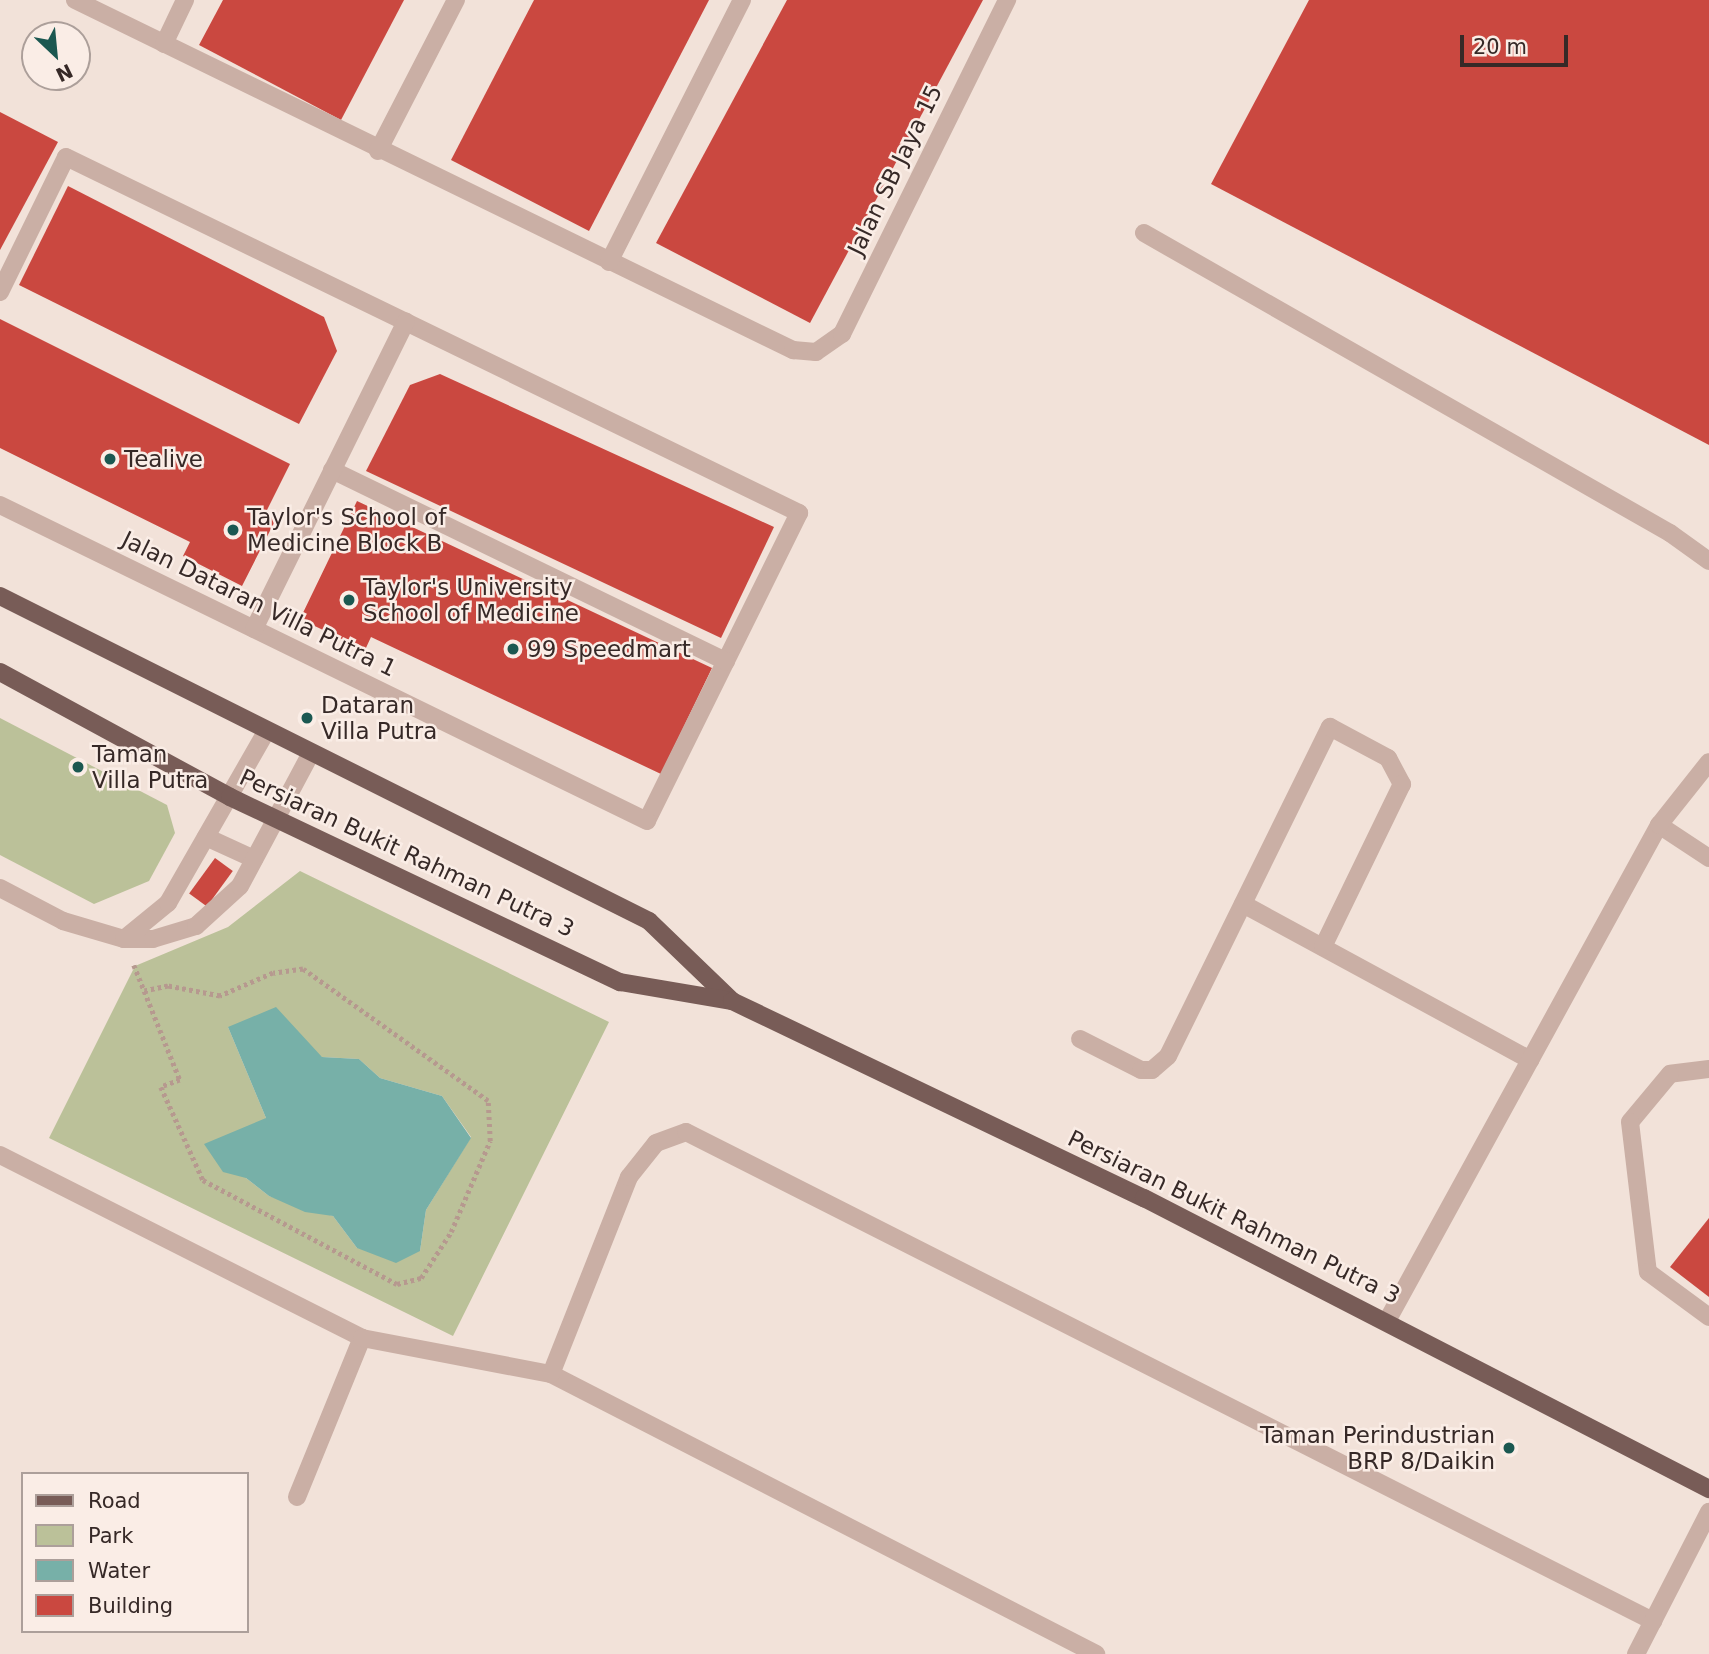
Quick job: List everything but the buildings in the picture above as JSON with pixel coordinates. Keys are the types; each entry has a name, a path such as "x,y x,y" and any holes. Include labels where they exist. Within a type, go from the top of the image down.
{"main road":[{"name":"Persiaran Bukit Rahman Putra 3","path":"0,596 310,755 649,921 732,1001"},
{"name":"Persiaran Bukit Rahman Putra 3","path":"0,672 230,797 620,982 732,1001 1387,1321 1709,1489"}],"street":[{"path":"75,0 609,262 742,0"},
{"path":"164,44 186,0"},
{"path":"378,151 456,0"},
{"name":"Jalan SB Jaya 15","path":"609,262 793,350 816,352 842,334 1007,0"},
{"path":"0,292 66,157 799,513 726,661 332,470"},
{"path":"1144,233 1670,533 1709,561"},
{"path":"254,629 406,322"},
{"name":"Jalan Dataran Villa Putra 1","path":"0,505 647,821 726,661"},
{"path":"1080,1039 1141,1070 1161,1064 1330,727 1388,758 1402,783 1323,947"},
{"path":"124,939 168,903 266,732"},
{"path":"0,887 63,921 124,939 153,939 197,926 240,886 310,755"},
{"path":"1387,1321 1659,825 1709,762"},
{"path":"1659,825 1709,858"},
{"path":"206,837 254,859"},
{"path":"1243,904 1531,1060"},
{"path":"1709,1069 1670,1074 1630,1122 1648,1272 1709,1317"},
{"path":"551,1374 629,1177 656,1143 686,1132 1653,1621"},
{"path":"0,1155 362,1338 551,1374 1096,1654"},
{"path":"297,1497 362,1338"},
{"path":"1636,1654 1709,1512"}],"path":[{"path":"303,969 488,1101 490,1141 451,1232 421,1278 397,1284 203,1180 183,1144 161,1087 180,1080 145,991 169,986 220,996 273,973 303,969"}],"green space":[{"path":"0,718 167,805 175,833 149,881 94,904 0,855"},
{"path":"300,871 609,1022 453,1336 49,1138 135,966 228,927","holes":["228,1027 322,1057 359,1059 380,1078 442,1096 471,1137 426,1210 420,1251 357,1248 333,1216 269,1196 246,1178 266,1118"]}],"water":[{"path":"276,1007 322,1057 359,1059 380,1078 442,1096 471,1138 426,1210 420,1251 396,1263 357,1248 333,1216 305,1212 269,1196 246,1178 223,1172 204,1144 266,1118 228,1027"}],"place":[{"name":"Tealive","path":"110,459"},
{"name":"Taylor's School of Medicine Block B","path":"233,530"},
{"name":"Taylor's University School of Medicine","path":"349,600"},
{"name":"99 Speedmart","path":"513,649"},
{"name":"Dataran Villa Putra","path":"307,718"},
{"name":"Taman Villa Putra","path":"78,767"},
{"name":"Taman Perindustrian BRP 8/Daikin","path":"1509,1448"}]}
